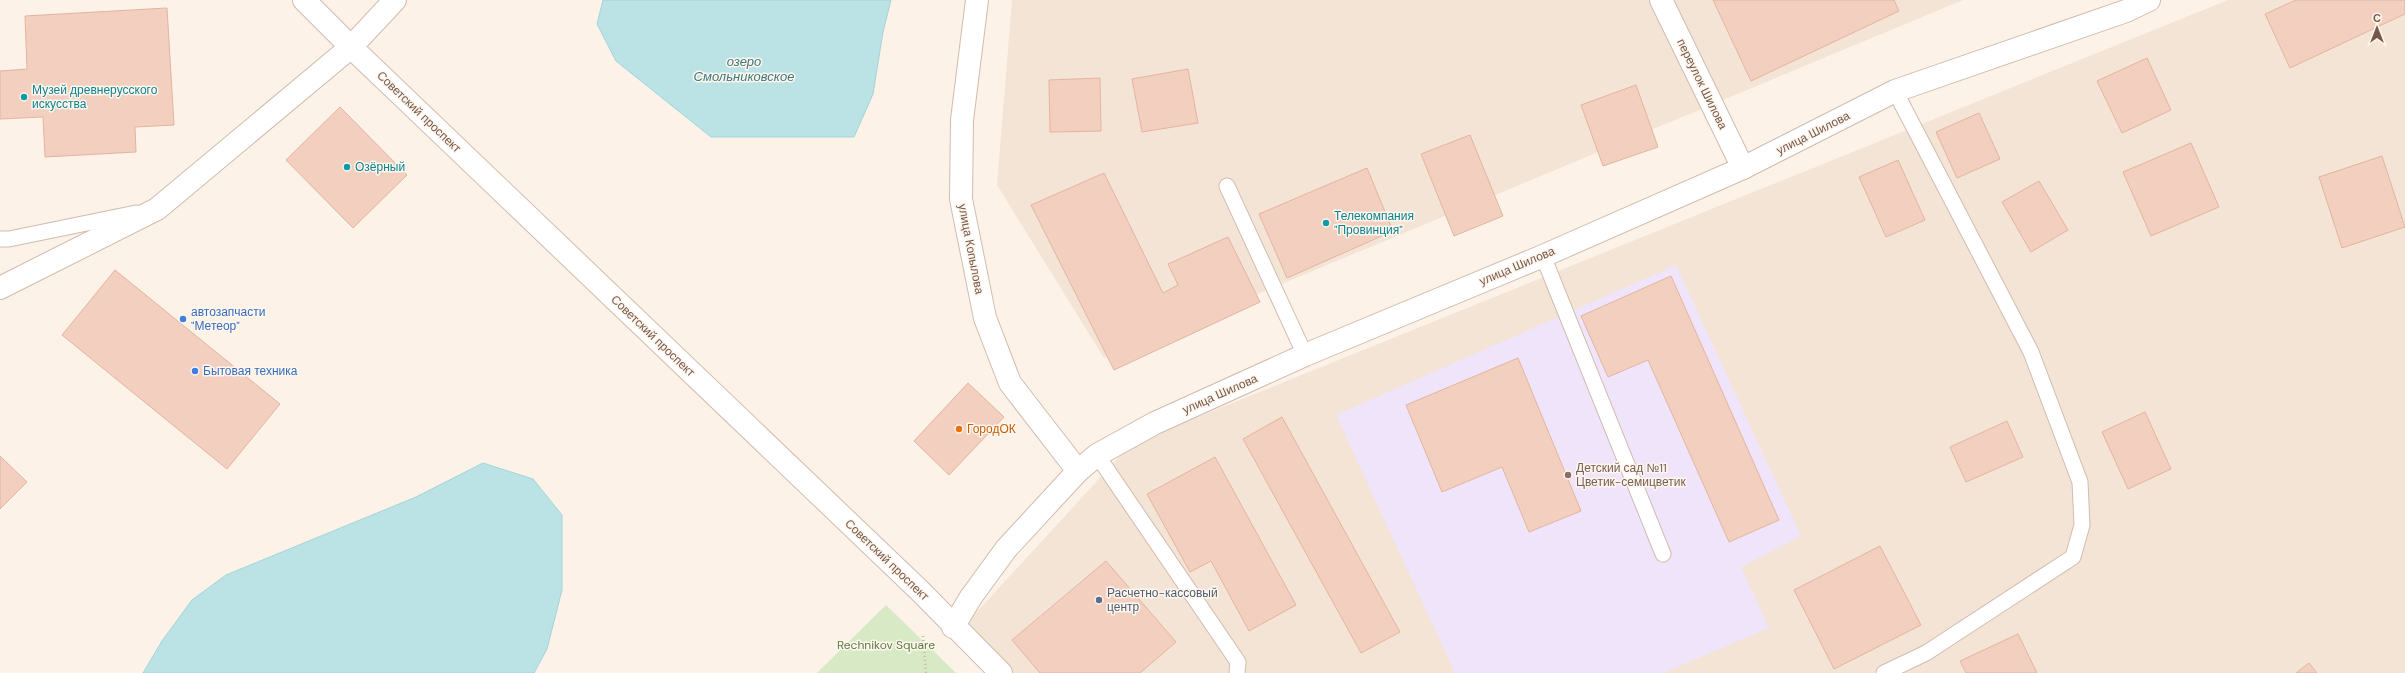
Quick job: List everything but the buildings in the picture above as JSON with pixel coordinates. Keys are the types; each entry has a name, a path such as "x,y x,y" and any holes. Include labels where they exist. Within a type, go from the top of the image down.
{"street":[{"name":"Советский проспект","path":"304,0 351,47 919,590 953,627 1001,673"},
{"path":"0,288 157,209 351,47 395,0"},
{"name":"улица Копылова","path":"977,0 962,120 961,199 985,318 1010,383 1078,471"},
{"name":"переулок Шилова","path":"1661,0 1742,168"},
{"name":"улица Шилова","path":"953,627 971,597 1006,549 1078,471 1097,455 1155,423 1305,355 1543,256 1742,168 1895,91 2124,6 2149,0"}],"lane":[{"path":"1884,673 1926,653 2074,557 2082,525 2080,482 2031,352 1895,91"},
{"path":"1227,186 1305,355"},
{"path":"0,239 9,239 157,209"},
{"path":"1543,256 1663,554"},
{"path":"1097,455 1238,662 1237,673"}],"shaded area":[{"path":"1012,0 1963,0 1104,358 997,185"},
{"path":"2228,0 2405,0 2405,673 1012,673 963,627 1131,444"},
{"name":"Детский сад №11 Цветик-семицветик","path":"1676,265 1801,536 1741,567 1769,628 1663,673 1455,673 1336,415"}],"green space":[{"name":"Rechnikov Square","path":"886,605 956,673 817,673"}],"water":[{"name":"озеро Смольниковское","path":"603,0 891,0 883,32 873,94 854,137 711,137 616,61 597,24"},
{"path":"483,463 533,479 562,515 562,590 547,649 534,673 143,673 162,641 192,600 226,575 416,497"}],"place":[{"name":"Музей древнерусского искусства","path":"24,97"},
{"name":"Озёрный","path":"347,167"},
{"name":"Телекомпания \"Провинция\"","path":"1326,223"},
{"name":"автозапчасти \"Метеор\"","path":"183,319"},
{"name":"Бытовая техника","path":"195,371"},
{"name":"ГородОК","path":"959,429"},
{"name":"Детский сад №11 Цветик-семицветик","path":"1568,475"},
{"name":"Расчетно-кассовый центр","path":"1099,600"}]}
